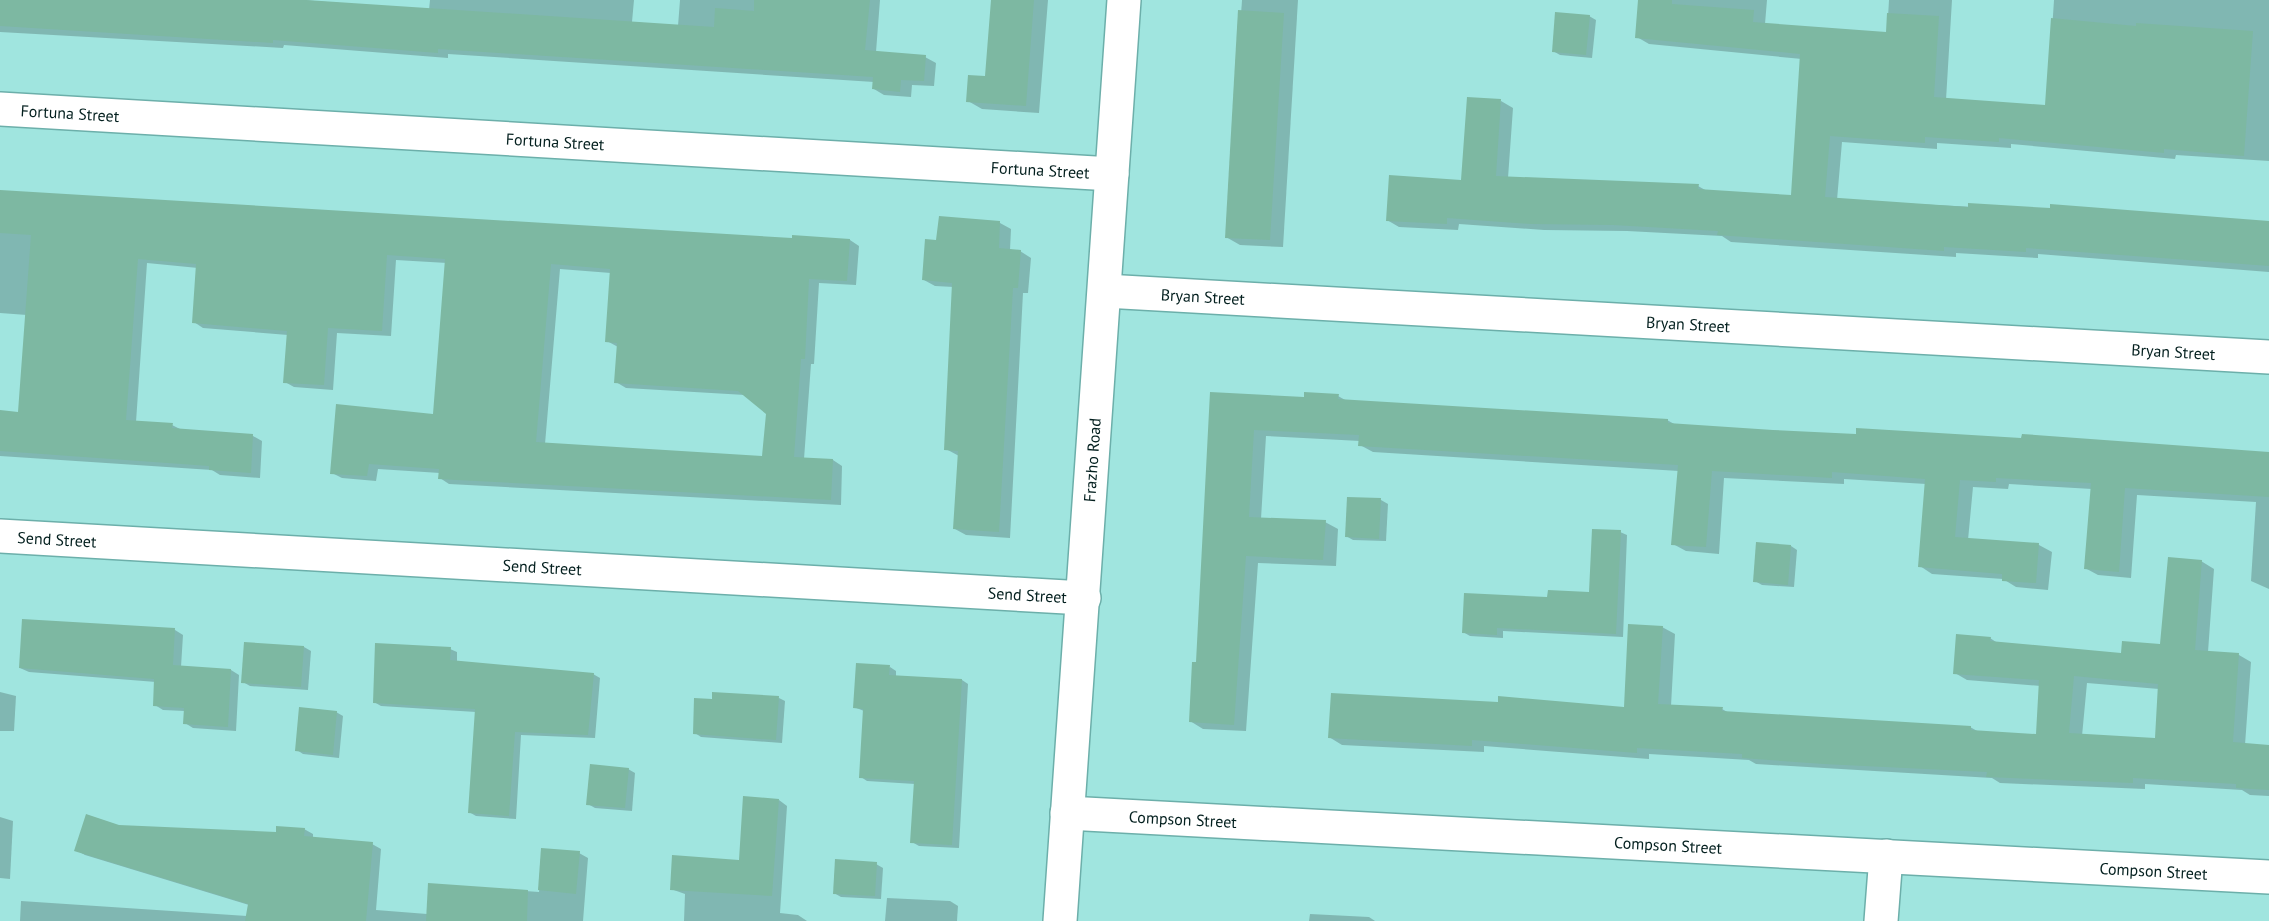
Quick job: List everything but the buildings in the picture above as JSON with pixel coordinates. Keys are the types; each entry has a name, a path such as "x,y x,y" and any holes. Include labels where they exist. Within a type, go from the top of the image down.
{"street":[{"name":"Frazho Road","path":"1060,921 1124,0"},
{"name":"Fortuna Street","path":"0,109 1112,174"},
{"name":"Bryan Street","path":"1105,291 2269,357"},
{"name":"Send Street","path":"0,536 1084,598"},
{"name":"Compson Street","path":"1067,813 2269,877"},
{"path":"1881,921 1886,856"}]}
